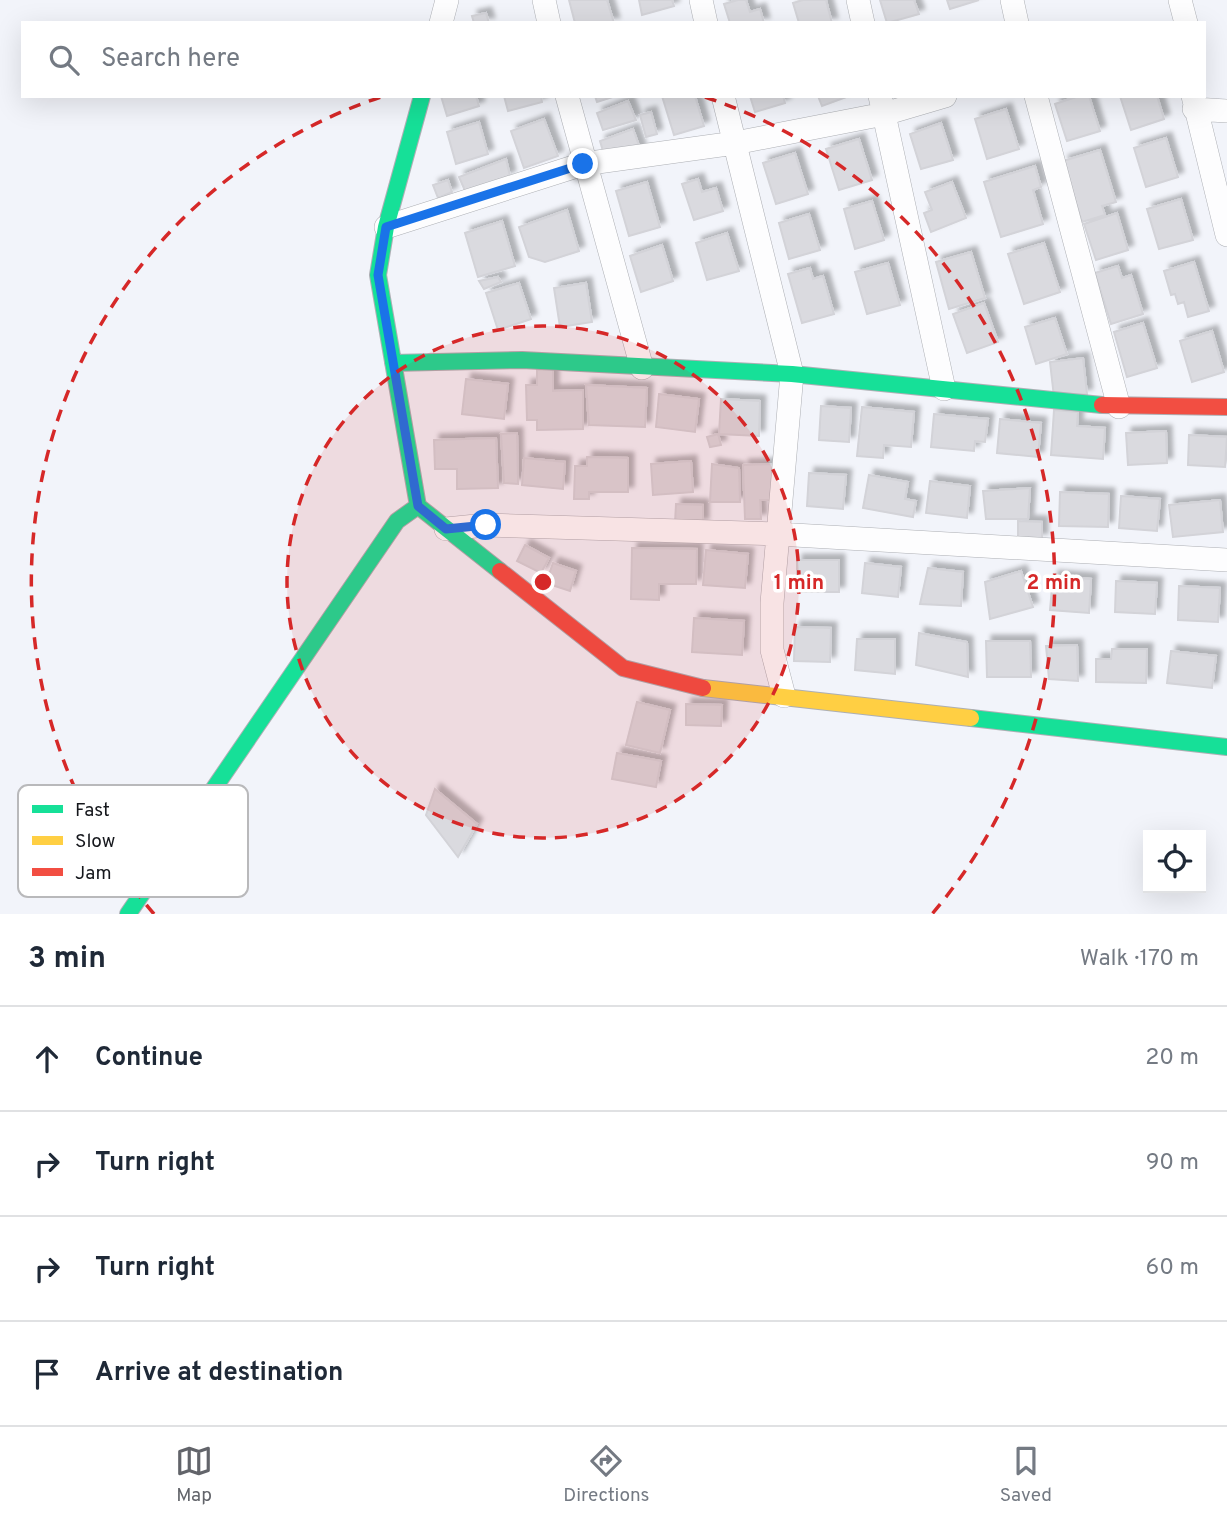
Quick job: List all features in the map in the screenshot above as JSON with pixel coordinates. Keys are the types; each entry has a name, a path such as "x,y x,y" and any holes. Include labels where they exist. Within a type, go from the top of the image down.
{"street":[{"path":"442,21 447,0"},
{"path":"544,0 549,21"},
{"path":"701,0 706,21"},
{"path":"858,0 863,21"},
{"path":"1012,0 1017,21"},
{"path":"1180,0 1185,21"},
{"path":"421,98 386,227 378,275 418,506 446,529 623,668 714,691 784,696 1227,747"},
{"path":"567,98 583,164 642,368"},
{"path":"723,98 792,374 773,572 772,649 784,696"},
{"path":"386,227 583,164 734,143 882,105 931,98"},
{"path":"1037,98 1119,407"},
{"path":"1227,111 1194,102 1227,235"},
{"path":"882,105 944,389"},
{"path":"393,363 522,360 792,374 1119,407 1227,407"},
{"path":"216,785 266,711 307,660 397,521 418,506"},
{"path":"446,529 486,525 777,534 1227,560"},
{"path":"128,914 140,897"}],"building":[{"path":"569,0 607,0 613,21 574,21"},
{"path":"639,0 672,0 674,6 642,15"},
{"path":"746,0 750,12 760,9 763,21 729,21 724,4"},
{"path":"826,0 831,21 798,21 793,3"},
{"path":"880,0 914,0 919,14 886,21"},
{"path":"947,0 979,0 950,9"},
{"path":"486,13 488,21 473,21 472,16"},
{"path":"442,98 477,98 479,106 447,116"},
{"path":"505,98 541,98 542,102 508,111"},
{"path":"663,98 696,98 704,126 674,135"},
{"path":"751,98 784,98 785,103 755,112"},
{"path":"819,98 844,98 822,106"},
{"path":"1073,98 1090,98 1100,131 1067,141 1055,104"},
{"path":"1121,98 1158,98 1164,119 1131,130"},
{"path":"628,101 636,120 603,130 597,113"},
{"path":"1006,109 1019,149 987,159 975,119"},
{"path":"651,112 657,134 646,137 640,115"},
{"path":"544,119 558,156 524,168 511,131"},
{"path":"479,122 488,154 456,164 447,132"},
{"path":"941,123 953,160 921,169 910,134"},
{"path":"633,129 642,154 606,161 600,141"},
{"path":"1166,138 1178,177 1146,187 1134,148"},
{"path":"859,139 872,180 839,190 826,149"},
{"path":"1100,150 1116,202 1102,206 1105,215 1082,222 1063,161"},
{"path":"795,153 808,194 776,204 763,163"},
{"path":"506,159 510,176 466,193 459,177"},
{"path":"1035,166 1041,187 1033,190 1043,224 1001,237 984,182"},
{"path":"698,179 702,192 716,188 723,211 694,220 682,184"},
{"path":"448,180 452,192 438,198 433,185"},
{"path":"647,182 660,227 629,236 616,191"},
{"path":"952,182 966,218 931,232 924,213 932,210 925,192"},
{"path":"1181,199 1193,240 1159,249 1147,209"},
{"path":"872,201 884,240 855,249 844,209"},
{"path":"567,210 579,251 545,262 529,257 519,227"},
{"path":"1117,213 1128,250 1096,260 1084,224"},
{"path":"809,214 820,250 789,259 779,223"},
{"path":"502,221 515,266 478,277 465,233"},
{"path":"727,233 739,271 707,280 696,243"},
{"path":"1044,243 1060,292 1024,304 1008,254"},
{"path":"662,245 673,281 641,292 630,256"},
{"path":"971,252 985,298 949,309 936,262"},
{"path":"1194,262 1209,311 1188,317 1184,302 1178,304 1175,294 1171,295 1164,271"},
{"path":"888,263 900,305 867,314 855,272"},
{"path":"1118,266 1122,278 1131,275 1143,314 1111,324 1095,273"},
{"path":"810,268 813,279 823,276 834,314 802,323 788,274"},
{"path":"498,277 501,282 484,289 479,281"},
{"path":"519,283 531,319 498,330 486,293"},
{"path":"586,283 592,322 560,327 554,288"},
{"path":"984,303 998,342 967,353 953,314"},
{"path":"1055,318 1067,354 1036,364 1025,327"},
{"path":"1143,323 1157,368 1127,377 1114,332"},
{"path":"1212,331 1224,372 1192,382 1180,341"},
{"path":"1083,358 1087,394 1054,397 1050,362"},
{"path":"553,369 553,391 583,390 583,429 537,430 537,420 527,420 526,385 537,385 537,370"},
{"path":"466,379 508,384 504,419 462,414"},
{"path":"586,385 647,388 645,427 589,425"},
{"path":"659,394 699,399 695,432 656,427"},
{"path":"721,399 760,401 759,436 719,434"},
{"path":"821,406 851,408 849,442 819,440"},
{"path":"862,407 914,412 911,447 884,445 883,458 857,456"},
{"path":"1054,410 1078,412 1077,426 1105,428 1103,459 1051,455"},
{"path":"934,414 988,419 985,442 975,441 974,451 931,447"},
{"path":"1000,419 1041,423 1038,457 997,453"},
{"path":"1166,431 1167,463 1128,465 1126,433"},
{"path":"517,433 518,484 504,483 501,434"},
{"path":"718,434 721,445 710,447 707,437"},
{"path":"1189,435 1227,437 1225,467 1188,465"},
{"path":"496,438 498,488 457,489 457,469 435,469 434,440"},
{"path":"587,457 628,458 628,492 589,492 589,499 574,499 575,466 587,466"},
{"path":"524,458 565,462 563,489 522,485"},
{"path":"691,461 693,492 653,495 651,464"},
{"path":"712,464 739,468 740,502 710,502"},
{"path":"773,464 773,500 760,500 761,519 745,519 743,465"},
{"path":"809,473 846,475 843,509 807,506"},
{"path":"869,475 908,482 905,499 916,501 913,517 863,508"},
{"path":"930,481 970,486 967,518 926,513"},
{"path":"1030,488 1028,519 986,519 983,491"},
{"path":"1060,492 1109,494 1108,527 1059,526"},
{"path":"1121,496 1160,499 1157,531 1119,528"},
{"path":"1220,500 1223,532 1173,537 1169,505"},
{"path":"676,504 703,505 703,524 675,523"},
{"path":"1018,521 1042,522 1042,539 1018,538"},
{"path":"525,545 549,558 541,573 517,561"},
{"path":"632,548 697,549 696,584 659,584 659,600 631,599"},
{"path":"706,550 748,554 745,588 703,585"},
{"path":"797,560 839,560 839,592 797,592"},
{"path":"553,563 576,571 570,591 546,583"},
{"path":"865,563 901,567 898,597 862,593"},
{"path":"928,568 963,572 961,606 920,604"},
{"path":"1021,571 1033,607 990,619 985,582"},
{"path":"1053,576 1091,579 1089,613 1050,610"},
{"path":"1116,581 1157,583 1155,614 1115,612"},
{"path":"1179,586 1220,588 1218,622 1178,620"},
{"path":"694,618 744,621 742,655 692,652"},
{"path":"795,627 831,628 830,662 794,661"},
{"path":"919,633 967,642 968,677 916,665"},
{"path":"857,639 895,639 895,674 855,670"},
{"path":"986,641 1030,641 1031,677 987,677"},
{"path":"1077,645 1078,681 1049,679 1046,646"},
{"path":"1112,649 1147,649 1146,683 1096,682 1096,659 1111,659"},
{"path":"1171,651 1216,656 1212,688 1167,683"},
{"path":"637,702 670,710 660,753 626,745"},
{"path":"686,704 722,705 721,726 686,725"},
{"path":"617,753 661,761 656,787 612,779"},
{"path":"435,789 477,824 458,857 426,815"}],"traffic: fast":[{"path":"421,98 386,227 378,275 418,506 500,571"},
{"path":"393,363 522,360 792,374 1102,405"},
{"path":"216,785 397,521 418,506"},
{"path":"971,718 1227,747"},
{"path":"128,914 140,897"}],"traffic: slow":[{"path":"703,688 971,718"}],"traffic: jam":[{"path":"1102,405 1227,407"},
{"path":"500,571 623,668 703,688"}],"route":[{"path":"486,525 446,529 418,506 378,275 386,227 583,164"}]}
